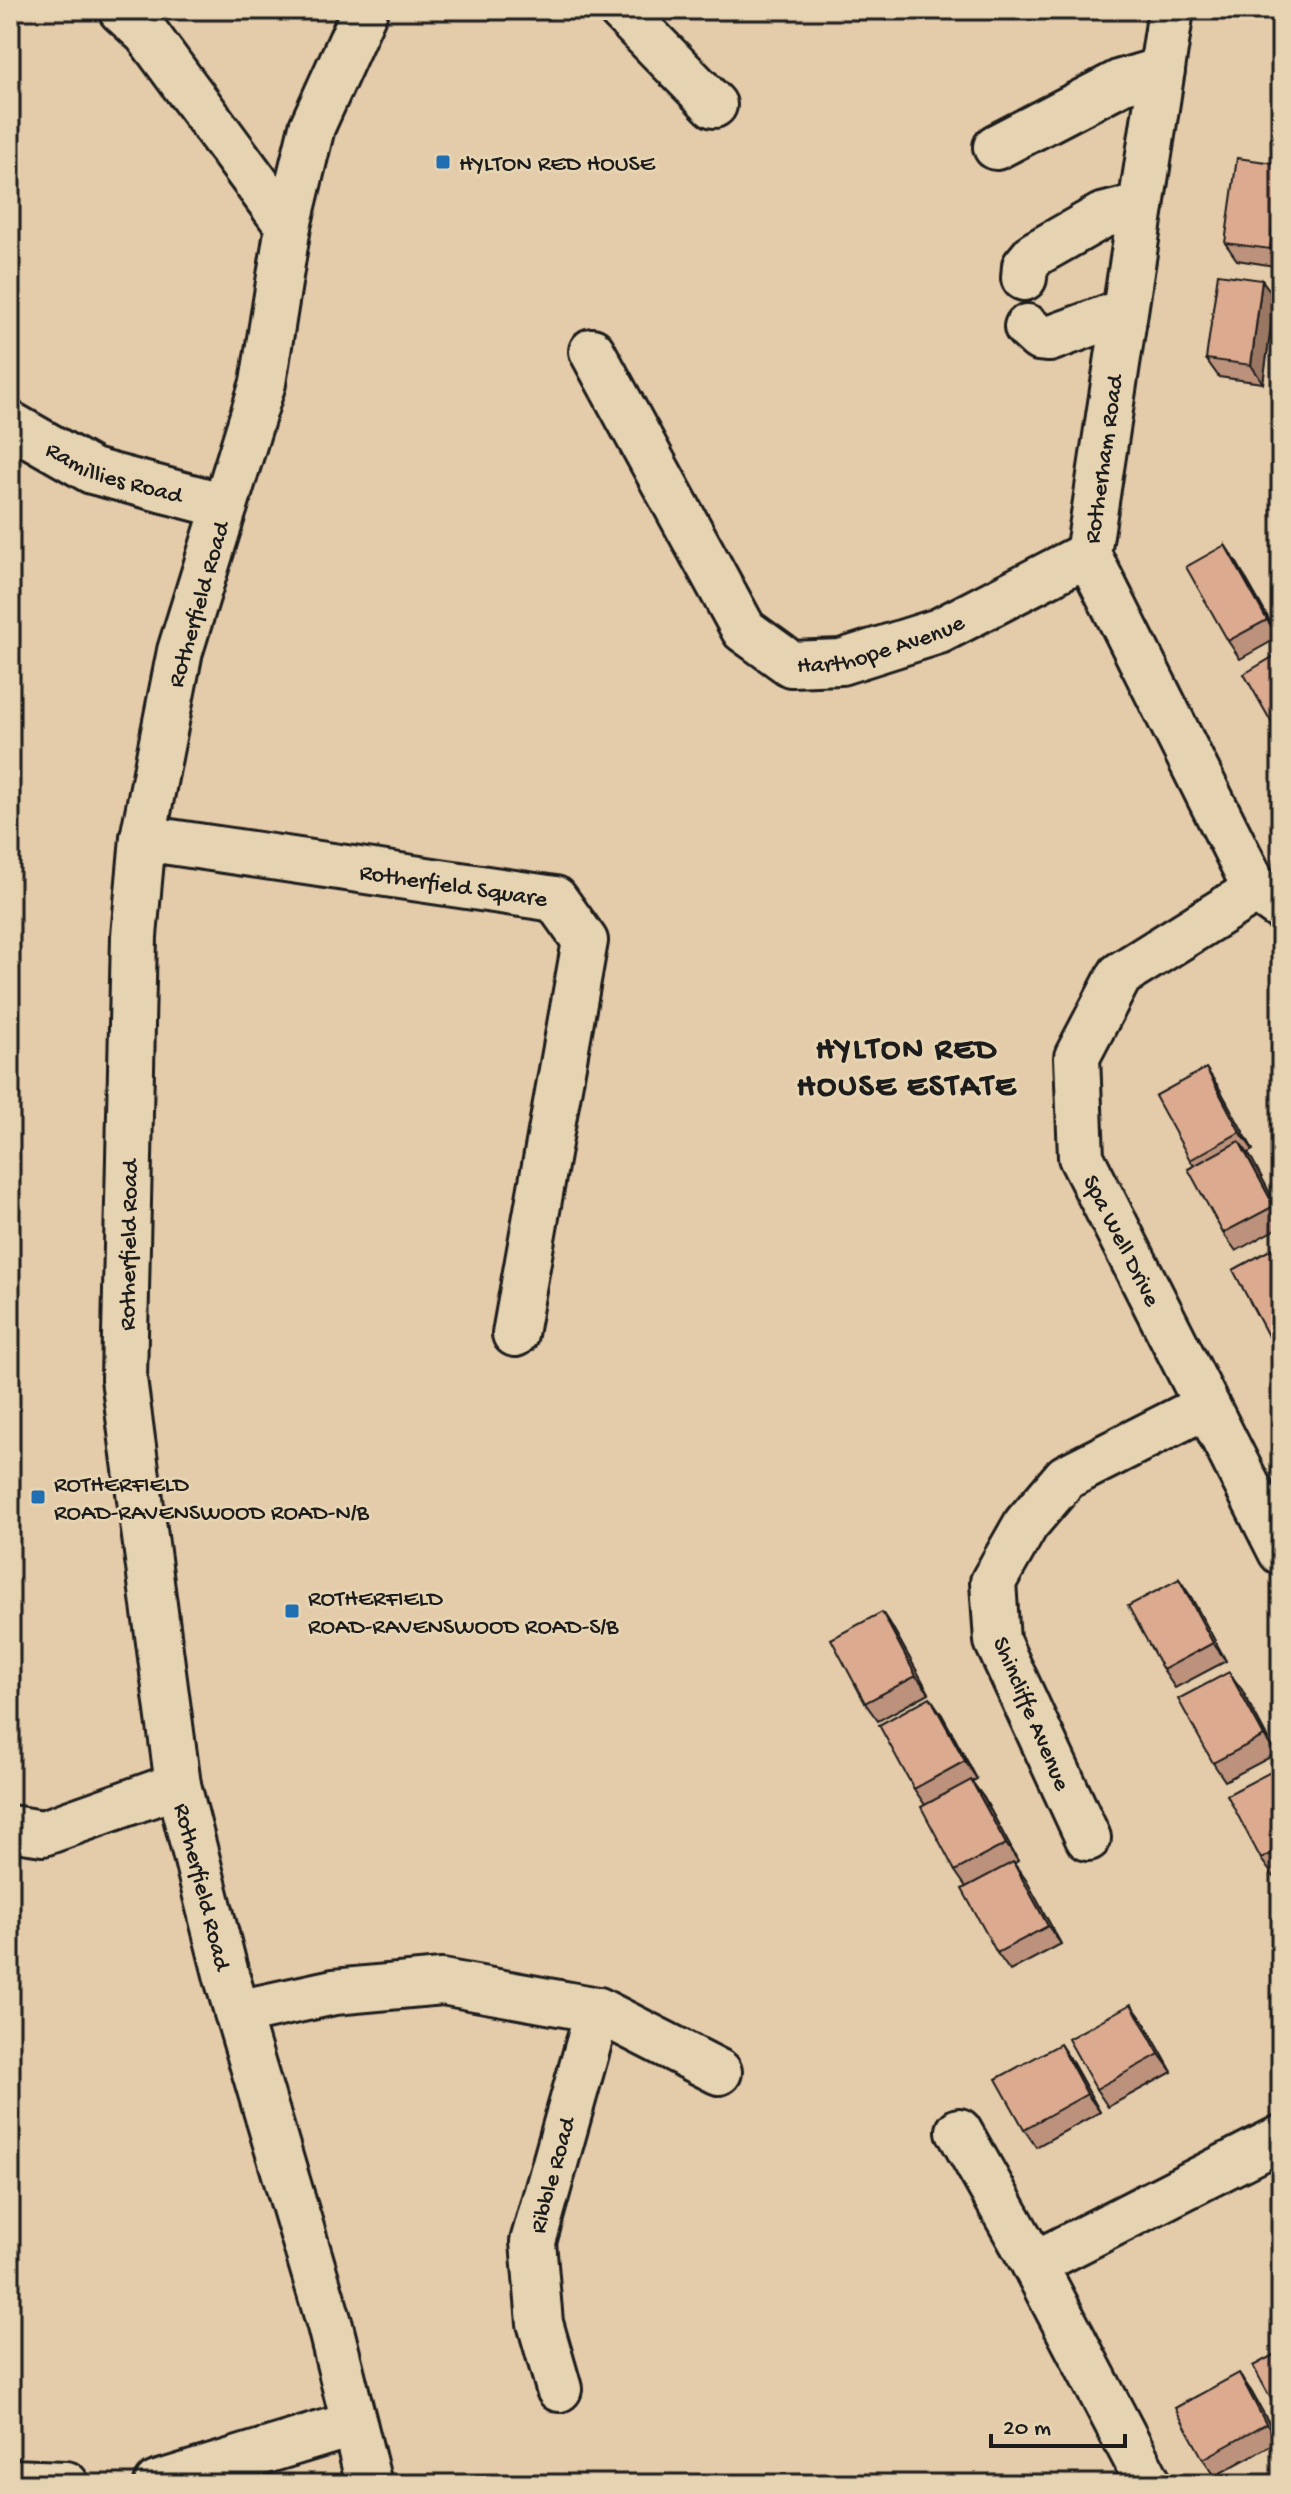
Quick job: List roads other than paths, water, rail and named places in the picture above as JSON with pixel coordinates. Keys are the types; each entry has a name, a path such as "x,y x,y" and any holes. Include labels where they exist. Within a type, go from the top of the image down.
{"street":[{"path":"121,10 146,33 288,226"},
{"name":"Rotherfield Road","path":"365,10 312,127 288,226 263,383 180,651 143,838 134,936 124,1379 178,1785 237,2013 330,2326 369,2484"},
{"path":"621,10 714,105"},
{"name":"Rotherham Road","path":"1171,10 1088,554 1268,899"},
{"path":"996,147 1121,82 1162,70"},
{"path":"1032,231 1106,194 1143,193"},
{"path":"1024,278 1025,266 1035,254 1143,193"},
{"path":"1027,327 1039,338 1049,339 1123,312"},
{"name":"Harthope Avenue","path":"592,351 744,630 791,664 841,662 939,631 1088,554"},
{"name":"Ramillies Road","path":"10,424 92,471 225,506"},
{"name":"Rotherfield Square","path":"143,838 555,899 585,941 515,1334"},
{"name":"Spa Well Drive","path":"1268,899 1120,975 1077,1057 1081,1157 1281,1552"},
{"name":"Shincliffe Avenue","path":"1088,1838 997,1641 993,1582 1026,1524 1066,1477 1206,1406"},
{"path":"10,1828 43,1833 178,1785"},
{"path":"237,2013 334,1992 442,1982 598,2010 719,2072"},
{"name":"Ribble Road","path":"559,2389 540,2323 533,2242 598,2010"},
{"path":"959,2131 1034,2264 1149,2484"},
{"path":"1034,2264 1281,2138"},
{"path":"157,2484 354,2424"},
{"path":"10,2482 66,2484"}],"place":[{"name":"HYLTON RED HOUSE","path":"443,162"},
{"name":"ROTHERFIELD ROAD-RAVENSWOOD ROAD-N/B","path":"38,1497"},
{"name":"ROTHERFIELD ROAD-RAVENSWOOD ROAD-S/B","path":"292,1611"}],"district":[{"name":"HYLTON RED HOUSE ESTATE","path":"907,1064"}]}
